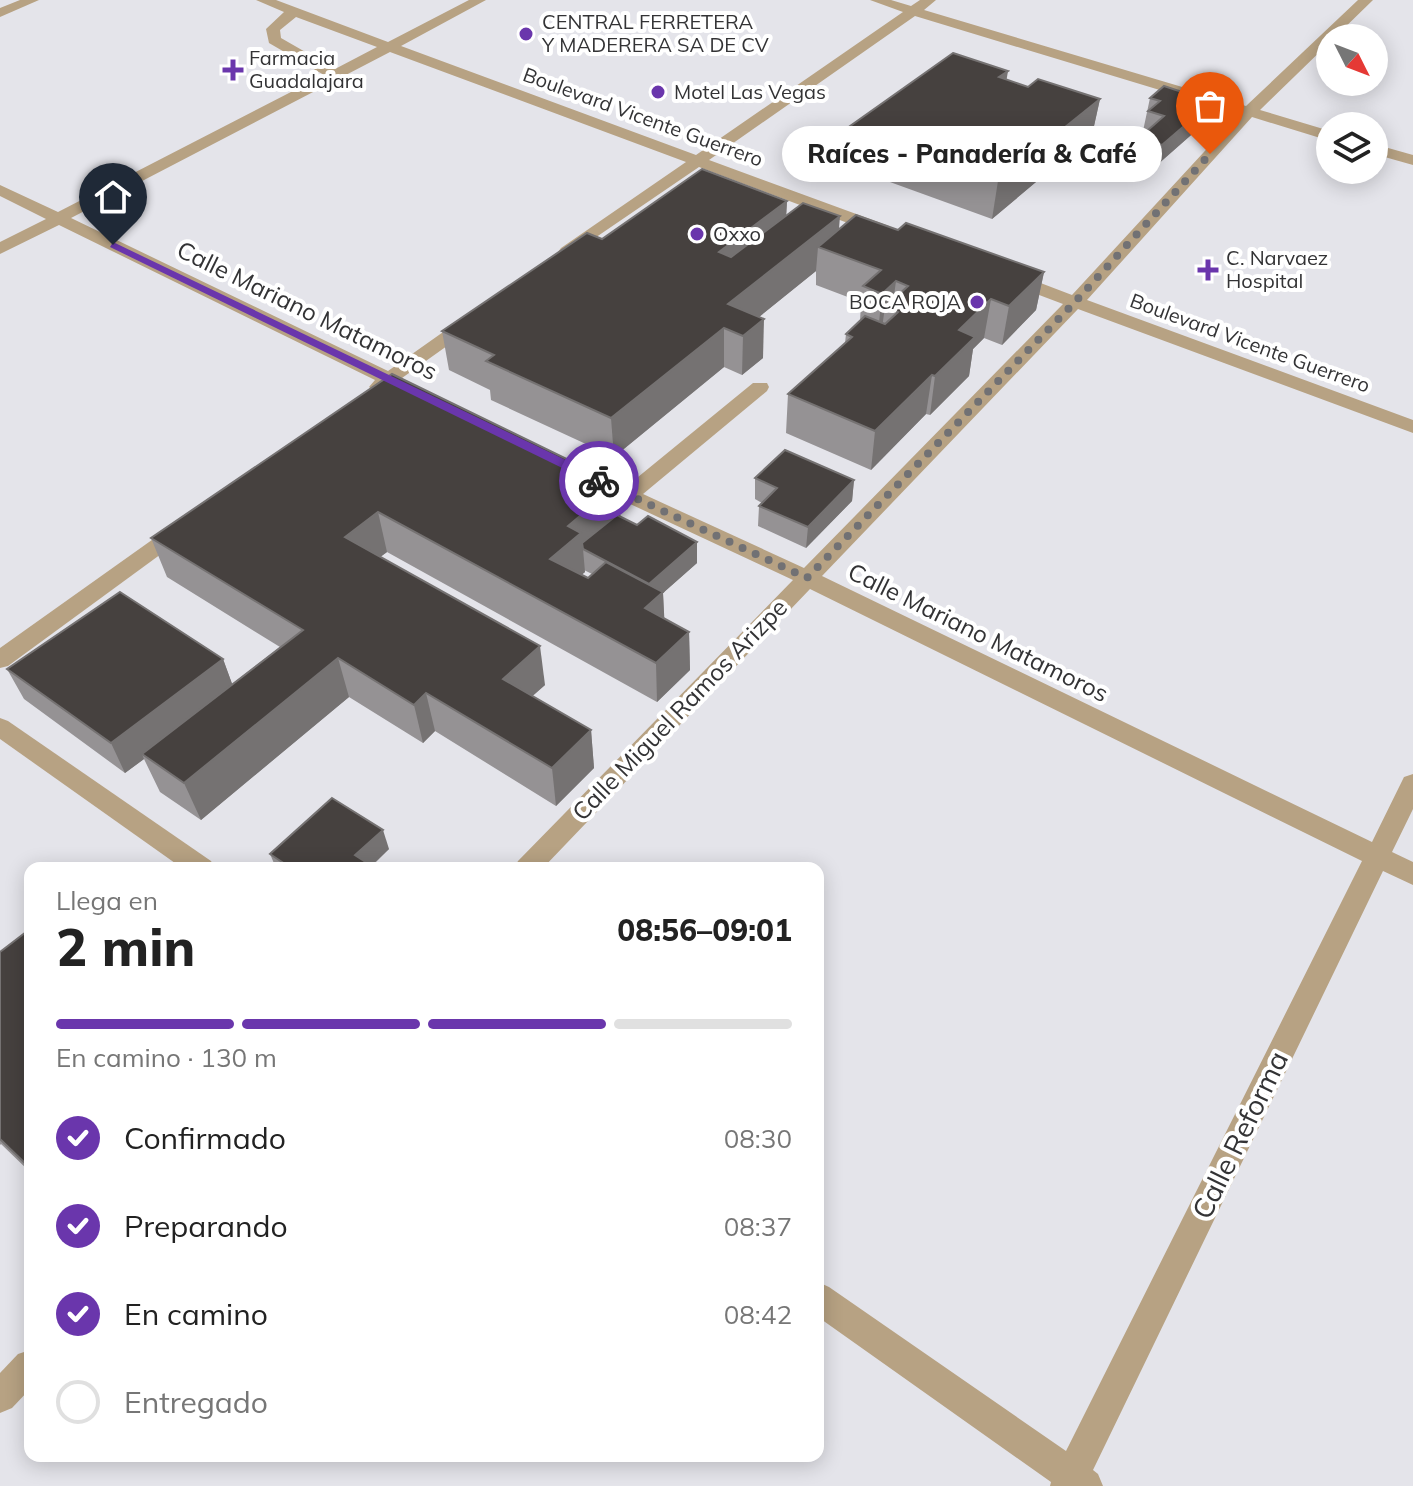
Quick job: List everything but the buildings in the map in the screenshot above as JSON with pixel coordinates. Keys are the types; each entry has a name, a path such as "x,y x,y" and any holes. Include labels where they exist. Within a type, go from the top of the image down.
{"street":[{"path":"0,13 32,0"},
{"name":"Boulevard Vicente Guerrero","path":"263,0 900,236"},
{"path":"0,249 479,0"},
{"path":"877,0 1316,132"},
{"path":"555,260 929,0"},
{"name":"Calle Miguel Ramos Arizpe","path":"533,862 1075,302 1249,112 1366,0"},
{"path":"294,11 273,29 274,40 335,75"},
{"path":"1388,153 1413,160"},
{"name":"Calle Mariano Matamoros","path":"0,190 431,400"},
{"name":"Boulevard Vicente Guerrero","path":"988,269 1413,427"},
{"path":"362,398 478,315"},
{"path":"629,495 760,387"},
{"name":"Calle Mariano Matamoros","path":"572,468 807,578 1413,874"},
{"path":"0,660 194,520"},
{"path":"0,727 193,862"},
{"name":"Calle Reforma","path":"1075,1483 1413,784"},
{"path":"824,1302 1075,1483"},
{"path":"0,1396 24,1372"}],"way so far":[{"path":"599,481 807,578 1075,302 1210,154"}],"place":[{"name":"CENTRAL FERRETERA Y MADERERA SA DE CV","path":"526,34"},
{"name":"Farmacia Guadalajara","path":"233,70"},
{"name":"Motel Las Vegas","path":"658,92"},
{"name":"Raíces - Panadería & Café","path":"1210,154"},
{"name":"Oxxo","path":"697,234"},
{"name":"C. Narvaez Hospital","path":"1208,270"},
{"name":"BOCA ROJA","path":"977,302"}],"route":[{"path":"113,245 599,481"}]}
